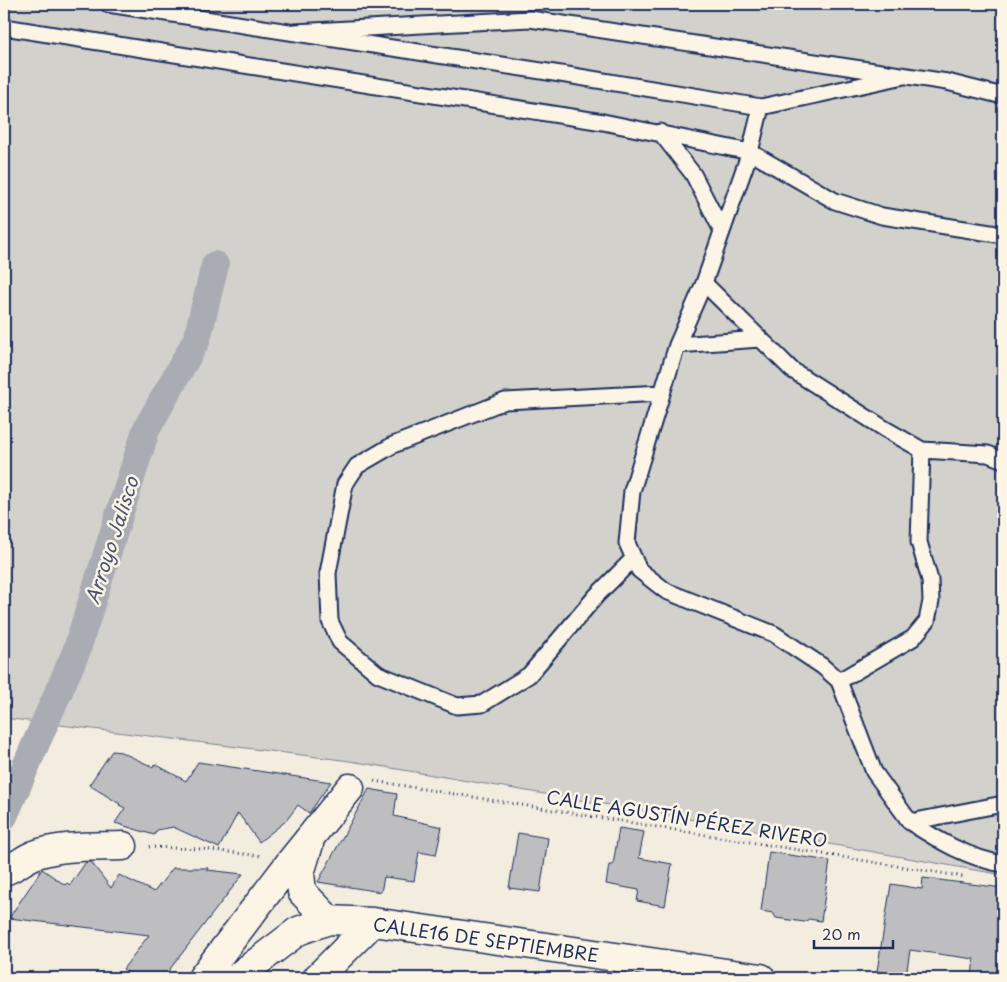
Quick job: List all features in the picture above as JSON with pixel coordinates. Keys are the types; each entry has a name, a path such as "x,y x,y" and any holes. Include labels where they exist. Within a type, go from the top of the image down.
{"street":[{"path":"202,978 292,860 358,784"},
{"path":"236,978 298,931 329,920 302,892 300,873 311,839"},
{"path":"5,872 21,861 48,851 66,848 123,846"},
{"name":"CALLE16 DE SEPTIEMBRE","path":"329,920 373,922 761,978"},
{"path":"317,978 373,922"}],"lane":[{"path":"108,4 761,107 904,76"},
{"path":"295,32 530,19 947,82 1003,96"},
{"path":"4,27 660,132 750,152 835,201 882,216 1003,235"},
{"path":"761,107 750,152 721,229 704,283 677,345 662,393 632,491 627,543 640,570 666,591 774,634 822,666 839,681 874,772 910,822 946,845 986,861 1003,864"},
{"path":"660,132 693,174 721,229"},
{"path":"704,283 792,370 886,429 922,450 988,454 1003,460"},
{"path":"677,345 760,339"},
{"path":"634,558 596,596 529,675 482,704 457,706 378,674 340,642 330,621 328,573 345,484 357,466 393,445 505,401 662,393"},
{"path":"839,681 913,638 927,622 931,601 930,580 919,542 922,450"},
{"path":"910,822 1003,804"}],"path":[{"name":"CALLE AGUSTÍN PÉREZ RIVERO","path":"358,784 974,878"},
{"path":"123,846 236,852 292,860"}],"shaded area":[{"path":"4,4 1003,4 1003,875 350,761 4,718"}],"building":[{"path":"112,751 121,752 153,767 155,764 186,781 198,762 331,782 309,813 298,805 286,821 259,842 238,813 219,848 173,827 157,830 154,835 115,823 125,808 89,785"},
{"path":"369,789 397,794 394,816 442,827 436,855 419,852 414,881 384,877 381,892 318,882"},
{"path":"619,828 644,832 639,858 672,864 665,906 637,901 639,890 606,884 609,865 613,865"},
{"path":"518,833 548,838 540,892 509,888"},
{"path":"769,852 830,861 821,921 809,919 804,922 776,918 773,913 761,911"},
{"path":"86,862 91,862 111,888 119,875 154,892 173,868 208,868 207,870 243,874 163,978 137,978 123,969 149,935 9,918 42,869 65,885 67,883 70,885"},
{"path":"923,878 1003,888 1003,978 974,978 972,976 974,959 910,950 906,976 877,971 891,884 922,889"}],"waterway":[{"name":"Arroyo Jalisco","path":"4,816 76,652 146,430 197,339 215,265"}]}
